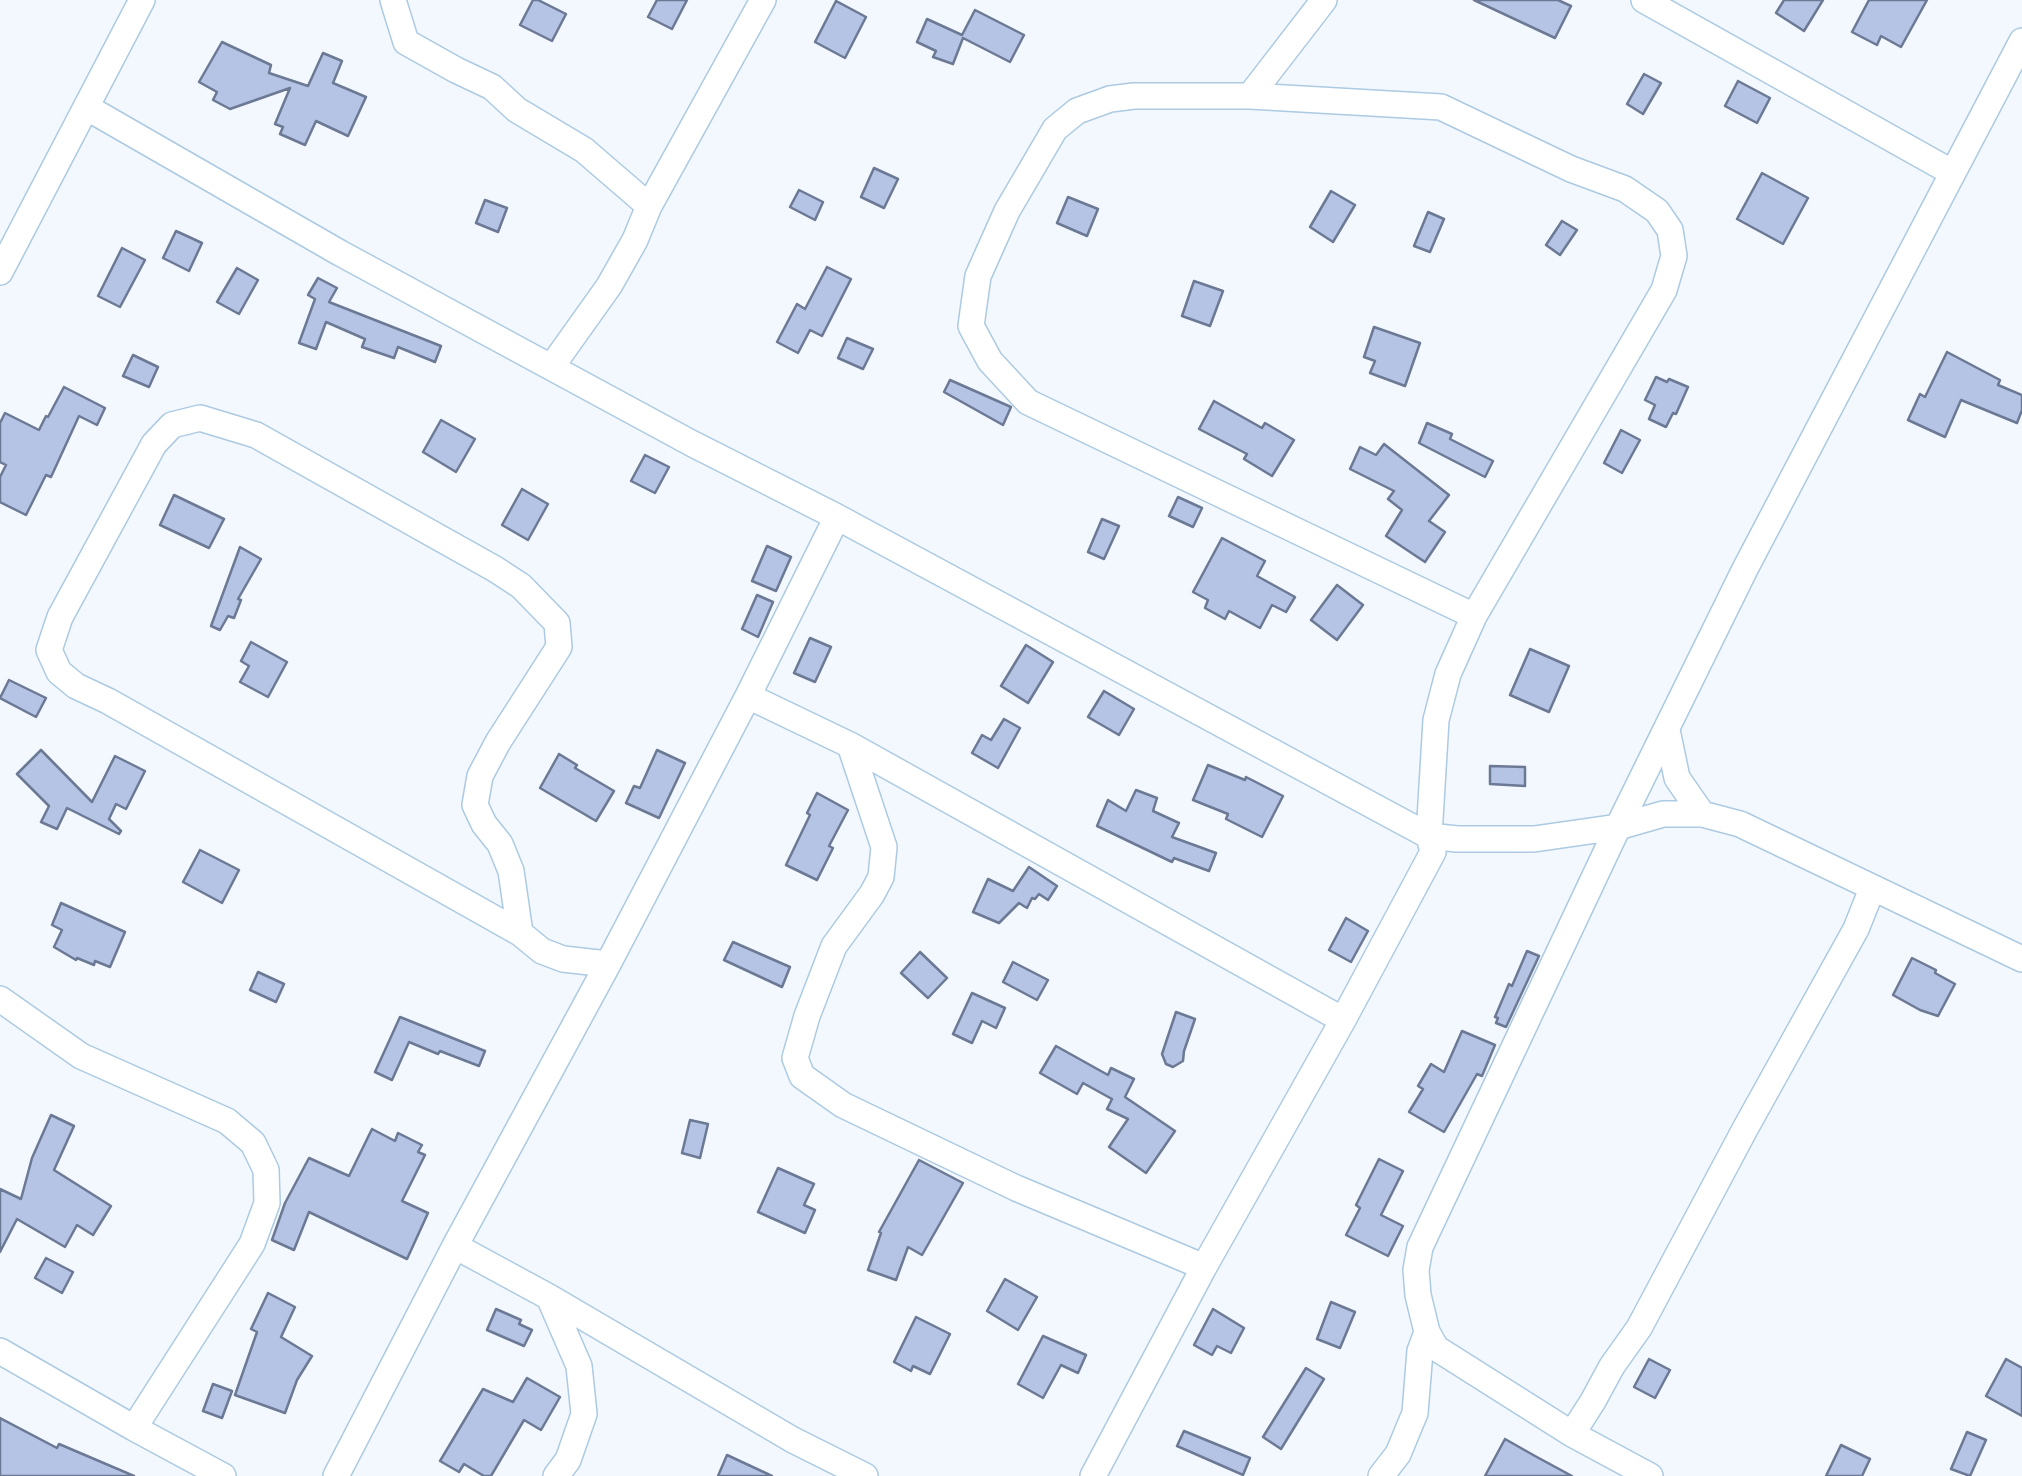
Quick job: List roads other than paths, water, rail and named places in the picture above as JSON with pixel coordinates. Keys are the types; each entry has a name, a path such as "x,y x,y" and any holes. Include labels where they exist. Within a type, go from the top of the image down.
{"street":[{"path":"0,272 142,0"},
{"path":"552,366 609,286 764,0"},
{"path":"1250,96 1324,0"},
{"path":"1644,0 1953,173"},
{"path":"396,2 396,15 406,42 492,88 518,110 584,150 649,206"},
{"path":"1650,1476 1572,1434 1436,1348 1427,1332 1418,1295 1416,1270 1420,1247 1618,827 1745,569 2022,40"},
{"path":"1093,1476 1433,852 1429,836 1436,720 1448,674 1474,616 1664,290 1674,256 1670,230 1658,211 1624,189 1554,161 1441,107 1250,96 1134,96 1077,112 1055,129 1007,211 978,276 972,326 990,361 1028,402 1474,616"},
{"path":"86,107 340,253 1429,836 1534,839 1618,827 1662,814 1702,814 1740,824 2022,959"},
{"path":"520,933 511,871 500,844 475,804 480,776 498,742 559,646 557,624 521,586 496,569 256,435 200,418 172,425 154,444 60,617 48,650 60,672 76,686 520,933 542,951 562,958 608,964"},
{"path":"336,1476 608,964 838,517"},
{"path":"748,696 850,745 1343,1020"},
{"path":"1667,730 1677,778 1702,814"},
{"path":"850,745 884,847 881,877 834,946 795,1058 802,1076 843,1105 1016,1188 1204,1267"},
{"path":"1572,1434 1612,1366 1640,1328 1744,1129 1856,929 1872,888"},
{"path":"0,999 81,1056 227,1121 253,1143 266,1170 266,1203 252,1244 134,1428"},
{"path":"455,1246 549,1296 792,1440 865,1476"},
{"path":"549,1296 580,1366 584,1414 568,1460 556,1476"},
{"path":"1381,1476 1398,1454 1414,1413 1420,1351 1427,1332"},
{"path":"0,1351 223,1476"}]}
